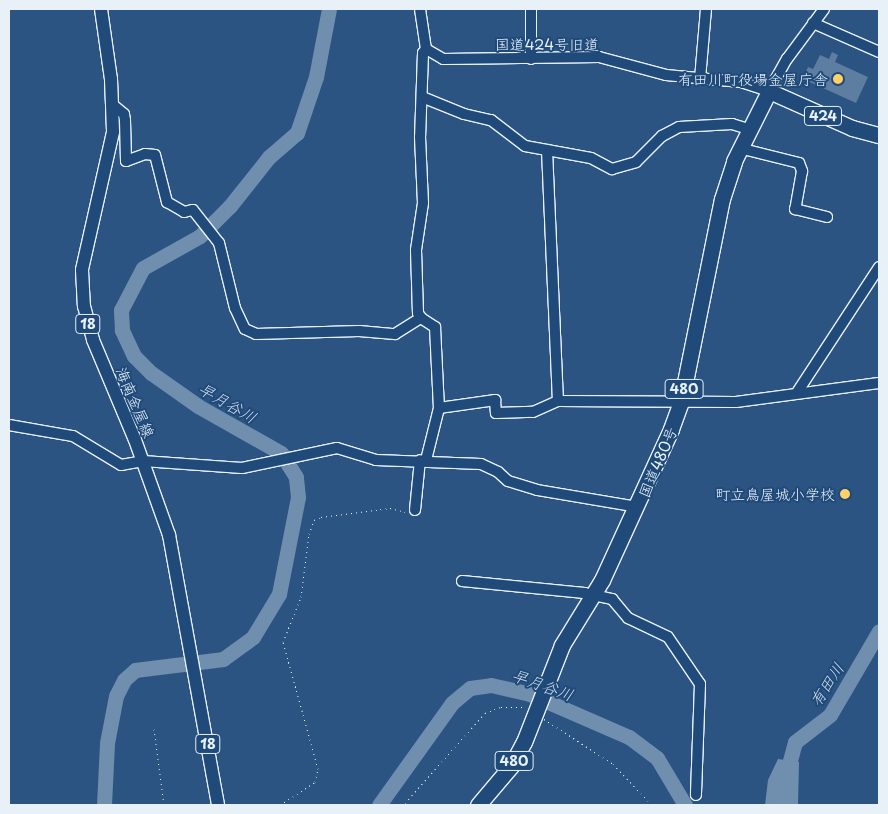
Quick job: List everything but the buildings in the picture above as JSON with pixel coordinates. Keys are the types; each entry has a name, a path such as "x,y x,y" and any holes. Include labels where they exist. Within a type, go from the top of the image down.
{"highway":[{"name":"国道480号","path":"478,805 511,766 536,711 562,645 593,595 637,507 681,402 722,199 739,148 769,91"},
{"name":"424","path":"769,91 852,128 879,135"}],"main road":[{"name":"海南金屋線","path":"101,9 113,105 110,151 85,253 82,289 93,340 143,461 169,535 188,626 218,805"}],"street":[{"path":"416,510 423,460 439,408 435,327 421,318 418,313 416,250 423,203 420,137 423,53 426,49 420,9"},
{"path":"531,9 532,59"},
{"path":"700,79 706,9"},
{"path":"769,91 824,9"},
{"path":"813,23 879,52"},
{"name":"国道424号旧道","path":"426,49 443,59 599,57 650,72 741,82 769,91"},
{"path":"422,97 464,114 491,120 520,143 621,168 636,162 662,136 679,127 732,124 748,128"},
{"path":"113,105 124,114 126,162 145,154 155,155 167,202 184,212 193,210 219,243 235,308 245,329 256,334 359,331 395,334 421,318"},
{"path":"739,148 799,163 802,171 795,209 827,217"},
{"path":"547,150 558,401"},
{"path":"798,391 879,267"},
{"path":"439,408 495,400 496,413 533,412 558,401 736,402 798,391 879,383"},
{"path":"9,426 73,436 121,465 143,461 242,468 337,448 376,460 423,460 481,464 498,472 508,481 537,490 637,507"},
{"path":"462,582 593,595 612,599 628,618 668,637 700,684 696,796"}],"path":[{"path":"280,805 315,782 318,769 284,642 301,596 309,534 314,520 321,517 390,508 405,512 416,510"},
{"path":"405,803 486,713 501,706 521,705 536,711 613,764 652,805"},
{"path":"154,729 164,805"}],"water":[{"path":"778,759 799,762 798,805 765,805 768,780"}],"waterway":[{"name":"早月谷川","path":"104,805 107,743 116,696 124,680 135,670 223,659 253,637 279,594 298,497 296,477 281,453 198,406 151,373 134,356 122,330 121,310 143,268 200,236 230,206 269,157 297,133 316,77 329,9"},
{"name":"有田川","path":"778,805 795,742 830,715 879,631"},
{"name":"早月谷川","path":"379,805 452,703 470,688 491,685 530,694 629,737 657,758 685,805"}],"place":[{"name":"有田川町役場金屋庁舎","path":"838,79"},
{"name":"町立鳥屋城小学校","path":"845,494"}]}
